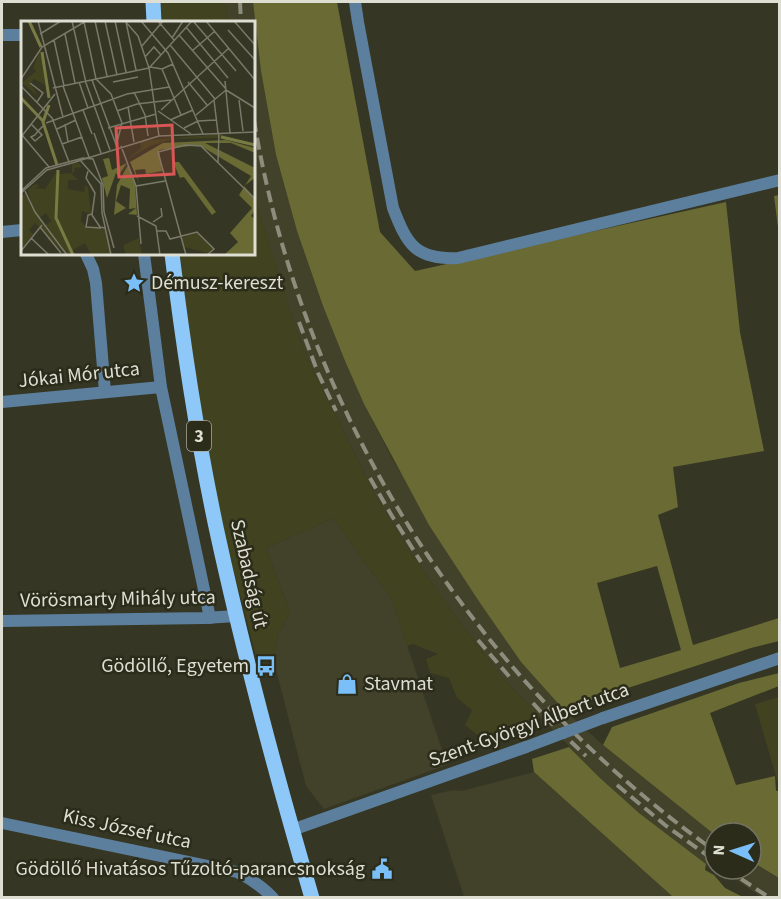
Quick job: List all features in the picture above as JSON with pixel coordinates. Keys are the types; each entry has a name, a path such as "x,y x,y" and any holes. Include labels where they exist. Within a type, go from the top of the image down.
{"main road":[{"path":"153,2 154,21"},
{"name":"Szabadság út","path":"172,255 198,429 216,526 236,616 292,830 312,897"}],"street":[{"path":"355,2 393,208 402,231 412,247 426,255 441,259 458,258 780,180"},
{"path":"2,34 21,35"},
{"path":"2,232 21,230"},
{"path":"86,255 96,283 105,392"},
{"path":"144,255 161,387 210,618"},
{"name":"Jókai Mór utca","path":"2,402 161,387"},
{"name":"Vörösmarty Mihály utca","path":"2,621 236,616"},
{"name":"Szent-Györgyi Albert utca","path":"292,830 603,718 780,658"},
{"name":"Kiss József utca","path":"2,823 237,872 257,883 273,897"}],"shaded area":[{"path":"158,2 226,2 228,21 159,21"},
{"path":"226,2 253,2 261,71 276,155 297,231 345,361 393,460 480,603 521,662 563,709 603,745 703,825 703,862 639,813 600,778 501,676 411,553 375,495 309,362 294,324 259,212 255,193 255,21 228,21"},
{"path":"253,2 337,2 380,232 415,271 726,202 740,332 764,451 673,467 678,507 658,515 693,645 779,618 779,641 563,709 521,662 429,525 364,404 323,306 297,231 276,155 261,71","holes":["657,566 681,650 620,668 597,583"]},
{"path":"255,193 294,324 309,362 375,495 411,553 458,620 501,676 540,716 511,740 488,744 465,725 472,710 457,698 449,678 430,673 426,659 438,654 413,644 407,646 392,600 333,518 266,548 290,612 278,635 273,658 257,660 220,518 178,255 255,255"},
{"path":"780,195 779,281 779,235 774,196"},
{"path":"333,518 392,600 447,765 324,809 306,786 273,658 278,635 290,612 266,548"},
{"path":"779,673 779,686 710,713 736,785 775,776 776,791 780,790 779,878 763,868 763,821 703,821 703,825 603,745 612,727 739,683"},
{"path":"779,697 780,787 755,704"},
{"path":"569,747 639,813 703,862 703,881 719,881 725,888 743,897 673,897 534,772 532,759"},
{"path":"534,772 673,897 464,897 431,795 453,790 462,791"},
{"path":"763,868 779,878 779,897 761,897 738,881 763,881"}],"railway":[{"path":"240,2 241,21"},
{"path":"255,124 278,228 312,333 357,435 412,531 475,622 548,706 628,782 703,841"},
{"path":"299,322 318,373 336,411"},
{"path":"370,478 421,562"},
{"path":"478,640 513,681"},
{"path":"533,703 586,756"},
{"path":"617,785 665,825 703,852"},
{"path":"744,881 770,898"}],"place":[{"name":"Démusz-kereszt","path":"134,283"},
{"name":"Gödöllő, Egyetem","path":"266,666"},
{"name":"Stavmat","path":"347,684"},
{"name":"Gödöllő Hivatásos Tűzoltó-parancsnokság","path":"382,869"}]}
